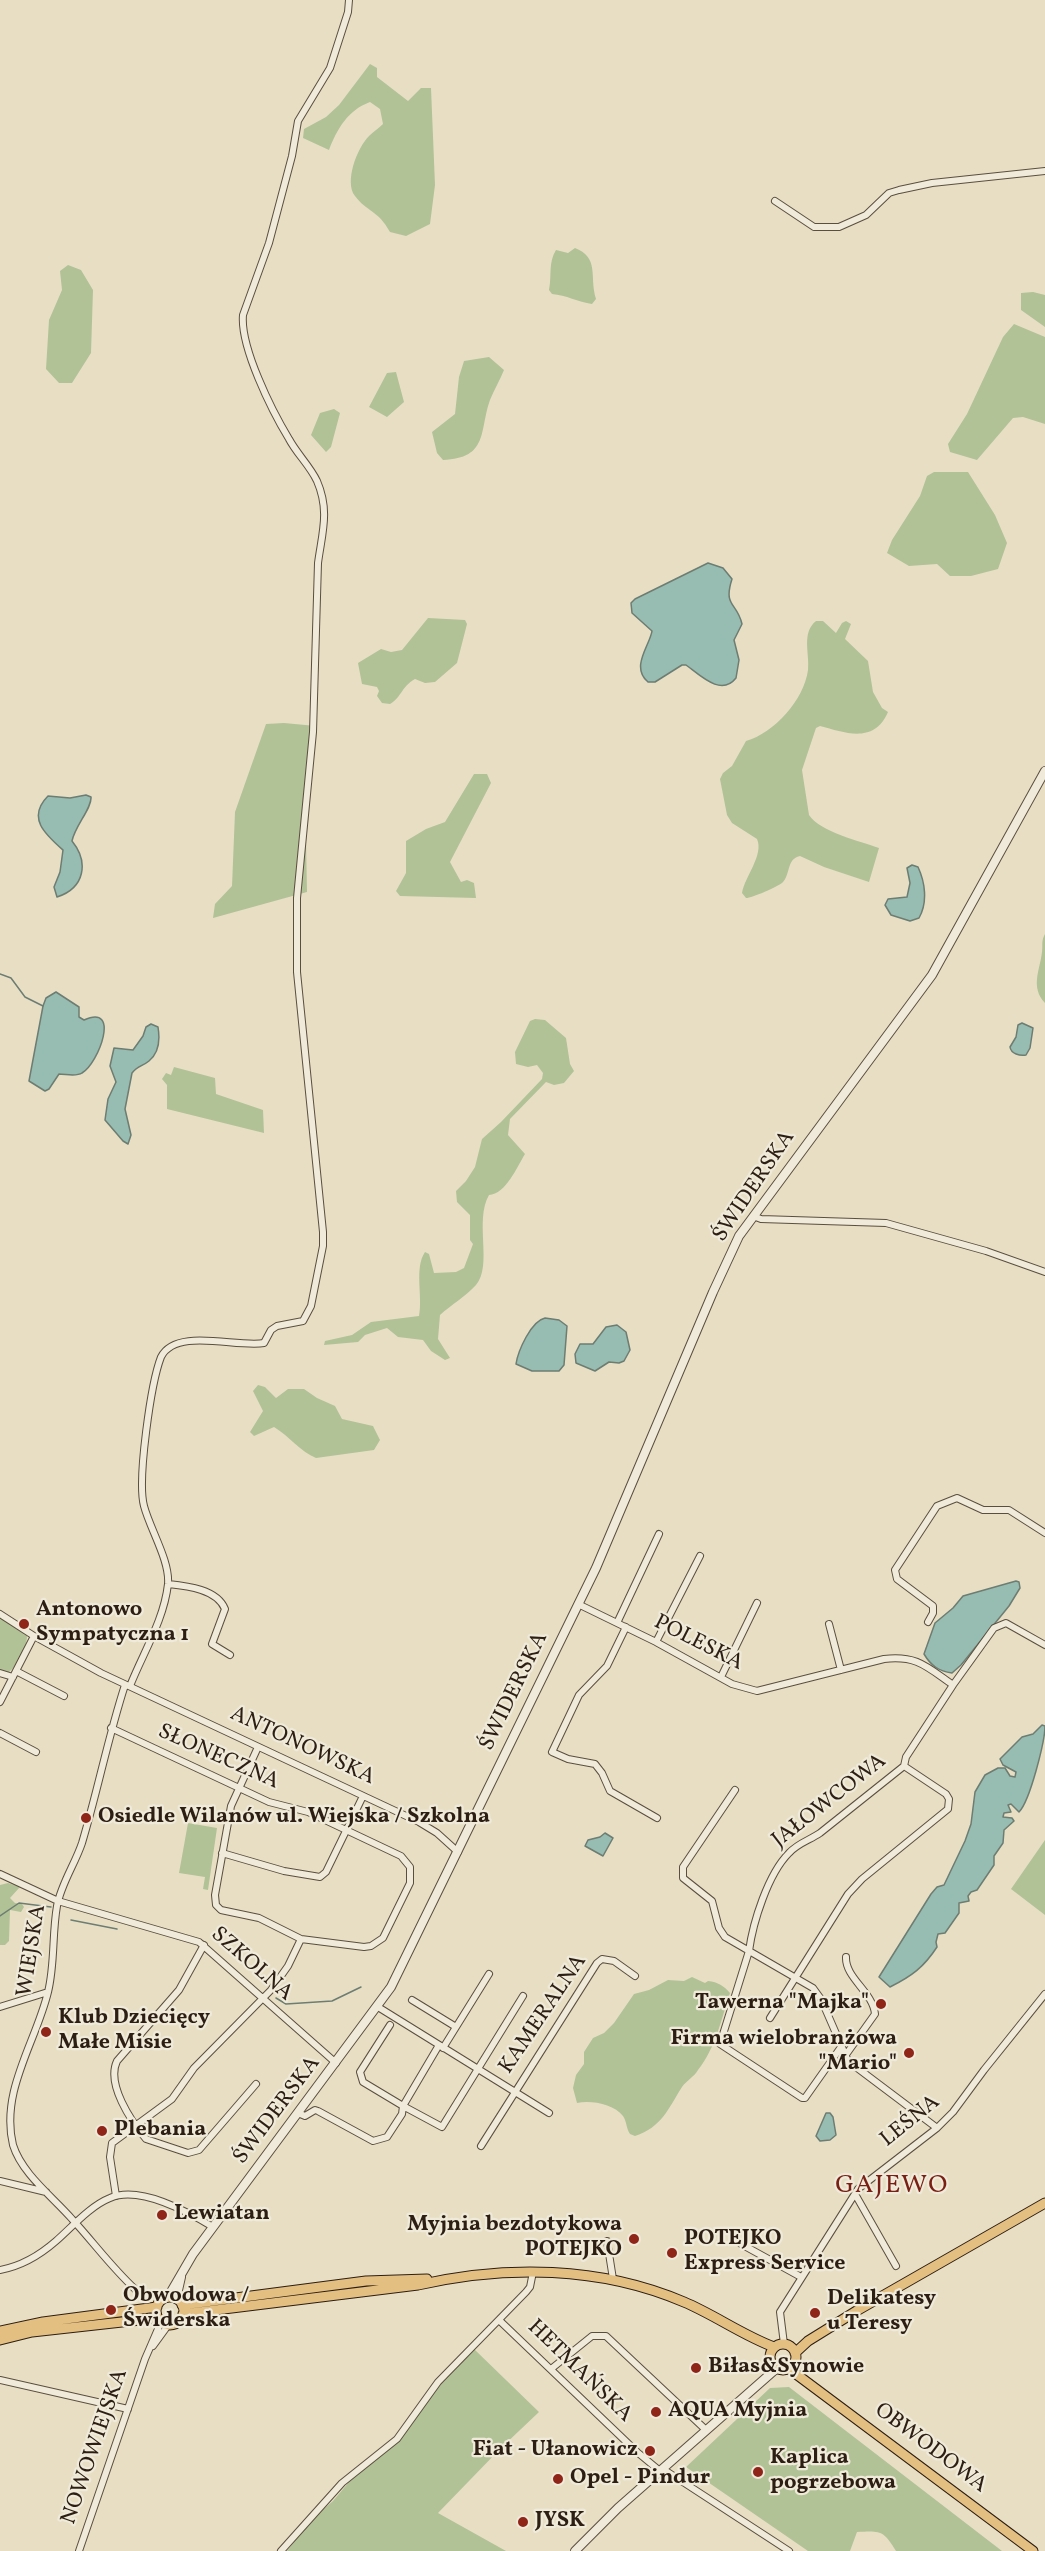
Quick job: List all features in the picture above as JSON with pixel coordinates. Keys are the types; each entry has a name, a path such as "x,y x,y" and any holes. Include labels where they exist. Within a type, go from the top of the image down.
{"main road":[{"path":"772,2350 775,2366 808,2341 889,2291 1045,2203"},
{"path":"157,2307 161,2300 177,2304 366,2281 441,2279 532,2272 569,2273 613,2279 656,2291 689,2304 772,2350 790,2355"},
{"path":"0,2340 32,2332 163,2321 178,2322 177,2304"},
{"path":"157,2307 163,2321"},
{"path":"0,2331 44,2322 157,2307"},
{"name":"OBWODOWA","path":"790,2355 804,2378 1033,2551"}],"street":[{"path":"230,1655 212,1644 225,1609 220,1599 199,1589 168,1584 166,1567 144,1506 141,1487 148,1424 161,1357 167,1348 183,1341 264,1343 271,1330 277,1326 303,1321 311,1306 323,1246 321,1197 297,972 297,898 313,732 318,563 324,537 324,511 317,483 273,411 242,326 246,306 269,243 292,156 298,121 330,68 348,12 349,0"},
{"path":"775,201 814,227 839,227 866,215 889,193 899,190 932,183 1045,171"},
{"name":"ŚWIDERSKA","path":"177,2304 182,2272 213,2227 378,2007 401,1969 616,1523 725,1263 739,1236 932,975 1045,771"},
{"path":"753,1216 761,1219 886,1224 986,1251 1045,1272"},
{"path":"928,1622 933,1613 933,1606 897,1578 895,1570 937,1506 957,1498 989,1512 1009,1510 1045,1533"},
{"path":"617,1623 659,1534"},
{"path":"656,1642 700,1556"},
{"name":"WIEJSKA","path":"136,2290 109,2263 19,2159 12,2139 10,2118 18,2073 48,1992 58,1901 82,1840 99,1786 111,1728 127,1685 158,1621 168,1584"},
{"path":"721,1677 757,1603"},
{"name":"POLESKA","path":"578,1604 656,1642 736,1686 757,1691 884,1659 906,1657 923,1665 953,1685"},
{"name":"ANTONOWSKA","path":"0,1614 78,1662 428,1828 458,1852"},
{"name":"JAŁOWCOWA","path":"841,2047 805,2098 802,2098 720,2044 749,1951 751,1936 769,1884 788,1853 821,1832 904,1767 906,1756 994,1628 1006,1623 1045,1645"},
{"path":"829,1624 841,1670"},
{"path":"626,1627 607,1666 579,1695 552,1752 568,1759 595,1764 610,1791 657,1818"},
{"path":"0,1702 34,1636"},
{"path":"0,1673 15,1674 64,1696"},
{"name":"SŁONECZNA","path":"111,1728 274,1804 300,1809 401,1856 410,1867 410,1883 385,1935 377,1944 364,1947 301,1939"},
{"path":"0,1733 36,1752"},
{"path":"116,2196 110,2157 111,2146 116,2138 168,2102 194,2068 263,1999 288,1966 301,1939 259,1918 219,1908 215,1899 229,1814 238,1788 258,1747"},
{"path":"770,2018 854,1887 948,1809 949,1799 946,1794 904,1767"},
{"path":"735,1790 681,1873 687,1882 712,1901 721,1932 730,1941 796,1976 813,1988 819,1995 845,2056 853,2066 937,2128"},
{"path":"222,1853 284,1872 320,1877 326,1872 363,1796"},
{"name":"SZKOLNA","path":"0,1874 58,1901 185,1936 204,1945 336,2063"},
{"path":"204,1945 179,1990 121,2055 114,2067 114,2085 143,2136 150,2143 188,2153 196,2151 256,2084"},
{"path":"845,2056 874,2014 871,2001 847,1966 846,1957"},
{"name":"KAMERALNA","path":"513,2092 597,1963 602,1959 614,1961 635,1976"},
{"path":"298,2114 305,2116 315,2110 373,2141 387,2137 402,2114 403,2106 489,1974"},
{"path":"0,2007 48,1992"},
{"name":"LEŚNA","path":"790,2355 780,2312 855,2194 865,2183 937,2128 963,2101 984,2070 1045,1994"},
{"path":"390,2025 360,2072 360,2078 403,2106 442,2127 523,1996"},
{"path":"412,2000 456,2027"},
{"path":"378,2007 549,2113"},
{"path":"481,2146 513,2092"},
{"path":"0,2181 48,2193"},
{"path":"855,2194 897,2266"},
{"path":"0,2270 33,2258 105,2200 116,2196 140,2196 159,2201 177,2207 213,2227"},
{"path":"607,2241 613,2279"},
{"path":"741,2244 801,2277"},
{"path":"281,2551 342,2483 397,2439 438,2382 531,2287 532,2272"},
{"name":"NOWOWIEJSKA","path":"79,2551 147,2354 163,2321"},
{"name":"HETMAŃSKA","path":"500,2321 631,2447 662,2470 789,2551"},
{"path":"551,2369 592,2336 606,2336 706,2430"},
{"path":"576,2551 611,2514 775,2366"},
{"path":"0,2380 128,2409"}],"green space":[{"path":"370,64 377,68 377,77 408,101 421,88 431,88 435,185 430,224 406,236 390,232 381,219 359,201 352,190 351,174 360,148 369,136 383,124 380,109 370,102 355,110 340,128 329,150 303,138 304,129 326,117 339,105"},
{"path":"575,248 583,252 591,262 596,299 592,304 552,294 549,290 551,264 556,250 568,253"},
{"path":"68,265 81,270 93,290 91,353 72,383 59,383 46,369 49,320 62,290 60,271"},
{"path":"1033,292 1045,295 1045,327 1021,310 1021,293"},
{"path":"1014,324 1045,337 1045,424 1023,417 1013,418 977,460 950,452 948,444 967,414 1003,337"},
{"path":"489,357 504,370 490,400 480,441 468,454 443,460 437,453 432,432 455,414 459,377 464,361"},
{"path":"396,372 404,402 387,417 369,407 387,373"},
{"path":"334,409 340,413 331,447 326,452 311,435 320,413"},
{"path":"934,472 968,472 995,515 1007,543 998,569 971,576 950,576 937,564 909,566 887,553 892,540 920,496 927,476"},
{"path":"428,618 465,620 467,624 457,663 435,682 425,683 415,679 390,704 382,703 377,696 379,691 377,687 362,684 358,663 381,649 391,652 402,650"},
{"path":"816,621 823,621 836,633 842,623 846,621 851,624 845,639 868,661 873,692 882,708 888,712 875,729 858,734 820,726 816,728 802,770 809,815 814,821 831,831 879,848 869,882 824,867 800,856 793,860 782,883 746,898 742,893 758,852 757,839 732,823 727,815 720,779 723,773 732,766 746,741 757,737 777,723 801,693 808,670 807,638 811,626"},
{"path":"266,724 316,726 306,840 307,892 213,918 215,904 232,886 235,812"},
{"path":"474,774 487,774 491,783 450,862 461,882 467,880 474,883 476,898 400,896 396,891 406,873 406,841 426,829 445,822"},
{"path":"1045,934 1045,1003 1040,997 1037,985"},
{"path":"545,1020 566,1038 570,1064 574,1071 564,1083 554,1085 546,1082 510,1119 508,1135 525,1154 506,1185 489,1195 485,1206 481,1276 472,1289 440,1315 438,1339 450,1358 445,1360 431,1351 423,1340 398,1337 387,1328 365,1335 358,1342 324,1345 325,1341 352,1335 371,1322 419,1316 419,1274 425,1252 429,1254 434,1273 456,1272 464,1268 473,1244 470,1240 470,1215 457,1202 456,1191 475,1167 482,1139 542,1079 543,1073 537,1065 528,1067 516,1064 515,1052 530,1021"},
{"path":"174,1067 215,1078 216,1094 263,1110 264,1133 167,1109 167,1085 162,1079 166,1073 171,1075"},
{"path":"258,1385 265,1387 276,1398 288,1389 304,1389 335,1406 342,1419 373,1426 380,1440 374,1450 316,1458 274,1427 254,1436 250,1432 263,1411 253,1391"},
{"path":"0,1617 27,1636 21,1656 9,1672 0,1670"},
{"path":"188,1823 217,1828 208,1890 203,1889 205,1877 179,1873"},
{"path":"1045,1840 1045,1915 1011,1889"},
{"path":"8,1883 20,1887 10,1898 24,1907 21,1912 10,1910 9,1941 5,1945 0,1945 0,1885"},
{"path":"692,1977 705,1983 708,1981 718,1983 730,1993 717,2033 704,2061 682,2087 658,2122 652,2128 635,2136 630,2134 623,2116 614,2108 589,2102 577,2103 573,2088 576,2075 584,2064 584,2052 593,2038 604,2033 614,2023 634,1994 649,1990 668,1980 684,1981"},
{"path":"474,2349 539,2412 438,2513 506,2551 287,2551 313,2518 333,2501 349,2482 396,2443 437,2388"},
{"path":"789,2387 1002,2551 896,2551 881,2533 857,2532 850,2551 808,2551 686,2467 770,2388"}],"water":[{"path":"708,563 723,568 732,579 730,600 742,624 734,640 739,660 736,678 730,683 717,685 704,679 686,665 682,665 655,682 648,682 643,676 641,663 652,631 632,613 631,603"},
{"path":"86,795 91,797 91,801 72,841 81,857 79,881 66,893 57,897 54,887 60,872 63,850 41,826 39,812 48,796 70,798"},
{"path":"912,865 918,867 924,886 924,905 919,918 910,921 891,915 885,905 888,899 907,897 910,883 907,868"},
{"path":"56,992 79,1007 79,1017 84,1020 95,1017 102,1020 103,1036 95,1058 82,1073 59,1074 49,1089 45,1091 29,1081 43,1006 46,998"},
{"path":"1022,1023 1033,1028 1030,1048 1026,1055 1014,1053 1010,1047 1016,1037 1018,1025"},
{"path":"151,1024 158,1027 158,1045 152,1058 132,1073 125,1109 131,1135 128,1144 105,1120 108,1099 116,1082 110,1066 114,1048 133,1050 143,1036 146,1027"},
{"path":"545,1318 559,1320 567,1326 564,1365 559,1371 532,1371 516,1364 530,1330"},
{"path":"617,1325 626,1332 630,1350 624,1361 609,1362 595,1371 576,1363 575,1354 580,1344 593,1344 606,1327"},
{"path":"1019,1582 1020,1588 1009,1606 961,1665 952,1673 939,1669 930,1662 924,1654 935,1623 963,1596"},
{"path":"1042,1725 1045,1726 1040,1757 1028,1796 1019,1812 1011,1804 1008,1805 1011,1812 1004,1813 1003,1817 1012,1818 1014,1821 1004,1830 1003,1843 994,1856 994,1865 977,1890 968,1896 969,1901 959,1903 959,1913 945,1933 938,1934 937,1947 922,1966 890,1987 879,1977 931,1894 937,1887 944,1885 971,1824 975,1792 985,1775 998,1768 1005,1768 1010,1776 1015,1777 1016,1772 1003,1765 1000,1759 1022,1737 1033,1734"},
{"path":"605,1833 613,1838 603,1856 585,1846 588,1840"},
{"path":"826,2113 830,2113 833,2117 836,2135 830,2140 820,2141 816,2136"}],"waterway":[{"path":"0,974 11,978 25,997 43,1006"},
{"path":"0,1916 19,1903 51,1907"},
{"path":"71,1920 117,1929"},
{"path":"276,1998 286,2004 332,2001 361,1987"}],"place":[{"name":"Antonowo Sympatyczna 1","path":"24,1624"},
{"name":"Osiedle Wilanów ul. Wiejska / Szkolna","path":"86,1818"},
{"name":"Tawerna \"Majka\"","path":"881,2004"},
{"name":"Klub Dziecięcy Małe Misie","path":"46,2032"},
{"name":"Firma wielobranżowa \"Mario\"","path":"909,2053"},
{"name":"Plebania","path":"102,2131"},
{"name":"Lewiatan","path":"162,2215"},
{"name":"Myjnia bezdotykowa POTEJKO","path":"634,2239"},
{"name":"POTEJKO Express Service","path":"672,2253"},
{"name":"Obwodowa / Świderska","path":"111,2310"},
{"name":"Delikatesy u Teresy","path":"815,2313"},
{"name":"Biłas&Synowie","path":"696,2368"},
{"name":"AQUA Myjnia","path":"656,2412"},
{"name":"Fiat - Ułanowicz","path":"650,2451"},
{"name":"Kaplica pogrzebowa","path":"758,2472"},
{"name":"Opel - Pindur","path":"558,2479"},
{"name":"JYSK","path":"523,2522"}],"district":[{"name":"GAJEWO","path":"892,2187"}]}
